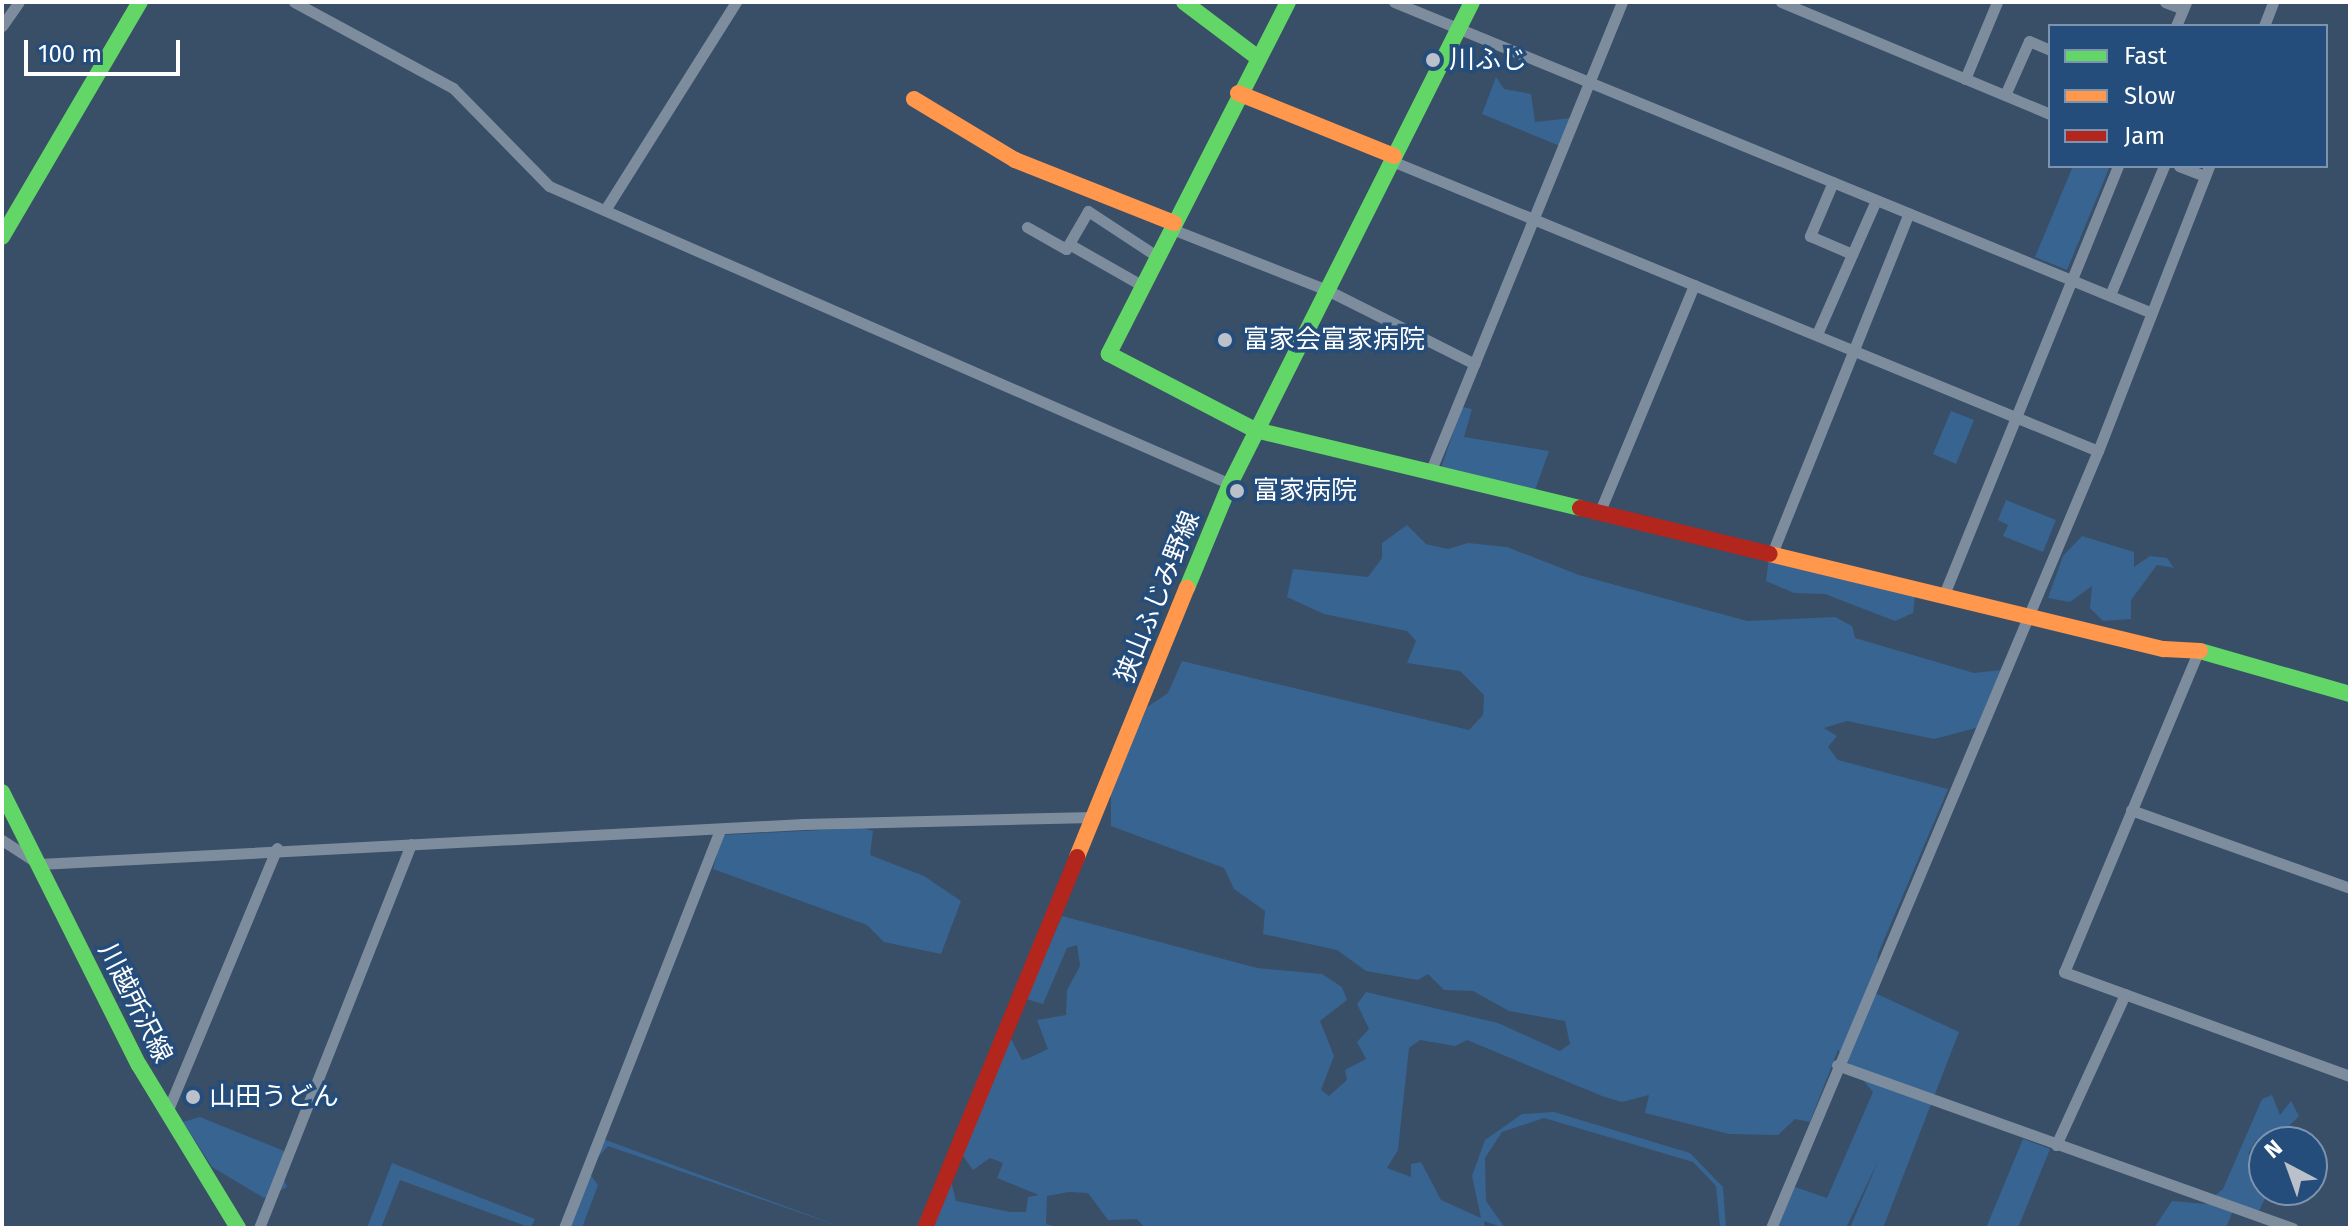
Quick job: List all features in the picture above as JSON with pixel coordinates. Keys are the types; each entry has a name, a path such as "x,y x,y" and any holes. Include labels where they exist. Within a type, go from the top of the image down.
{"street":[{"path":"2,26 19,2"},
{"path":"2,237 140,2"},
{"path":"294,2 453,88 529,170 605,210 1230,484"},
{"path":"605,210 736,2"},
{"path":"1184,2 1257,57"},
{"path":"1288,2 1238,93 1109,354 1255,430 2198,652 2350,694"},
{"path":"1394,2 2152,313"},
{"name":"狭山ふじみ野線","path":"925,1228 1230,484 1472,2"},
{"path":"1431,470 1622,2"},
{"path":"1781,2 1808,7 1965,79 2048,111"},
{"path":"1965,79 1997,2"},
{"path":"2165,2 2184,6"},
{"path":"2265,24 2273,2"},
{"path":"2005,95 2029,41 2048,49"},
{"path":"1238,93 1534,220 2098,451"},
{"path":"914,99 1015,160 1327,290 1475,364"},
{"path":"1945,592 2117,168"},
{"path":"2110,295 2163,168"},
{"path":"1771,1228 2098,451 2207,171"},
{"path":"1833,182 1810,236 1852,254"},
{"path":"1027,227 1066,249 1097,194"},
{"path":"1817,334 1876,200"},
{"path":"1088,211 1158,257"},
{"path":"1773,551 1909,213"},
{"path":"1069,244 1143,286"},
{"path":"1600,511 1694,285"},
{"path":"2198,652 2064,972 2350,1076"},
{"name":"川越所沢線","path":"2,792 167,1113 238,1228"},
{"path":"2131,810 2350,888"},
{"path":"2,840 39,864 277,848 1093,817"},
{"path":"564,1228 719,832"},
{"path":"259,1228 411,844"},
{"path":"167,1113 277,848"},
{"path":"2056,1145 2125,994"},
{"path":"1837,1065 2293,1228"}],"shaded area":[{"path":"1496,77 1504,89 1531,94 1535,122 1571,118 1560,146 1482,114"},
{"path":"2072,168 2109,168 2067,270 2035,257"},
{"path":"1462,407 1472,409 1464,437 1549,451 1535,490 1441,468"},
{"path":"1951,411 1974,420 1956,464 1933,454"},
{"path":"2006,500 2056,520 2043,552 2003,536 2008,525 1998,520"},
{"path":"1407,525 1426,544 1448,549 1468,543 1507,547 1579,575 1747,621 1835,617 1852,626 1855,638 1974,673 2001,670 1976,728 1934,739 1847,721 1824,728 1837,736 1828,747 1838,760 1948,789 1878,954 1875,993 1959,1032 1883,1228 1850,1228 1879,1159 1846,1228 1777,1228 1795,1187 1827,1198 1873,1092 1838,1050 1810,1122 1795,1119 1778,1135 1729,1134 1645,1113 1649,1095 1622,1102 1467,1040 1455,1046 1420,1040 1409,1048 1398,1150 1387,1168 1411,1177 1411,1164 1421,1162 1441,1200 1481,1218 1472,1176 1485,1140 1522,1114 1554,1112 1690,1153 1723,1187 1726,1228 1720,1228 1716,1186 1693,1162 1544,1118 1502,1132 1485,1158 1486,1201 1505,1228 1484,1221 1485,1228 1145,1228 1137,1219 1108,1220 1088,1193 1069,1192 1047,1196 1046,1224 1060,1228 928,1228 950,1177 956,1201 1010,1212 1026,1212 1028,1197 1039,1195 997,1178 1003,1163 990,1158 973,1170 961,1153 1010,1037 1022,1060 1029,1058 1048,1049 1037,1020 1066,1015 1067,990 1080,966 1077,945 1067,948 1043,1004 1026,999 1062,916 1257,968 1322,974 1342,987 1347,1000 1320,1021 1334,1056 1321,1090 1329,1096 1347,1080 1345,1070 1366,1059 1357,1042 1369,1029 1357,1004 1366,992 1498,1023 1560,1051 1570,1044 1565,1021 1509,1011 1473,991 1444,990 1428,974 1418,980 1366,971 1337,950 1263,934 1265,911 1234,889 1224,868 1111,826 1111,791 1147,707 1168,693 1182,661 1469,730 1483,715 1484,695 1460,671 1407,663 1416,641 1407,631 1324,614 1287,597 1293,569 1368,577 1382,558 1382,543"},
{"path":"2082,536 2134,552 2134,567 2150,556 2167,558 2174,568 2157,565 2131,600 2131,619 2103,621 2090,608 2092,586 2070,602 2048,598 2063,556"},
{"path":"1769,557 1915,596 1913,613 1895,621 1825,594 1794,593 1766,581"},
{"path":"863,828 873,831 870,855 924,876 961,901 941,954 884,942 867,925 713,869 722,835"},
{"path":"2272,1095 2280,1115 2291,1101 2299,1116 2289,1126 2250,1126 2262,1099"},
{"path":"200,1117 284,1151 291,1161 283,1176 287,1187 264,1198 212,1167 183,1122"},
{"path":"2248,1131 2248,1206 2261,1206 2259,1211 2234,1208 2226,1228 2154,1228 2172,1201 2205,1204 2223,1189"},
{"path":"603,1139 844,1228 608,1146 597,1158"},
{"path":"2023,1139 2050,1149 2018,1228 1986,1228"},
{"path":"392,1163 535,1219 531,1228 400,1180 381,1228 367,1228"},
{"path":"589,1173 598,1185 582,1228 568,1228"}],"traffic: fast":[{"path":"2,237 140,2"},
{"path":"1184,2 1257,57"},
{"path":"1288,2 1109,354 1255,430 1580,508"},
{"path":"1187,588 1230,484 1472,2"},
{"path":"2200,651 2350,694"},
{"path":"2,792 139,1065 238,1228"}],"traffic: slow":[{"path":"1238,93 1394,156"},
{"path":"914,99 1015,160 1174,223"},
{"path":"1770,554 2164,649 2200,651"},
{"path":"1077,857 1187,588"}],"traffic: jam":[{"path":"1580,508 1770,554"},
{"path":"925,1228 1077,857"}],"place":[{"name":"川ふじ","path":"1433,60"},
{"name":"富家会富家病院","path":"1225,340"},
{"name":"富家病院","path":"1237,491"},
{"name":"山田うどん","path":"193,1097"}]}
